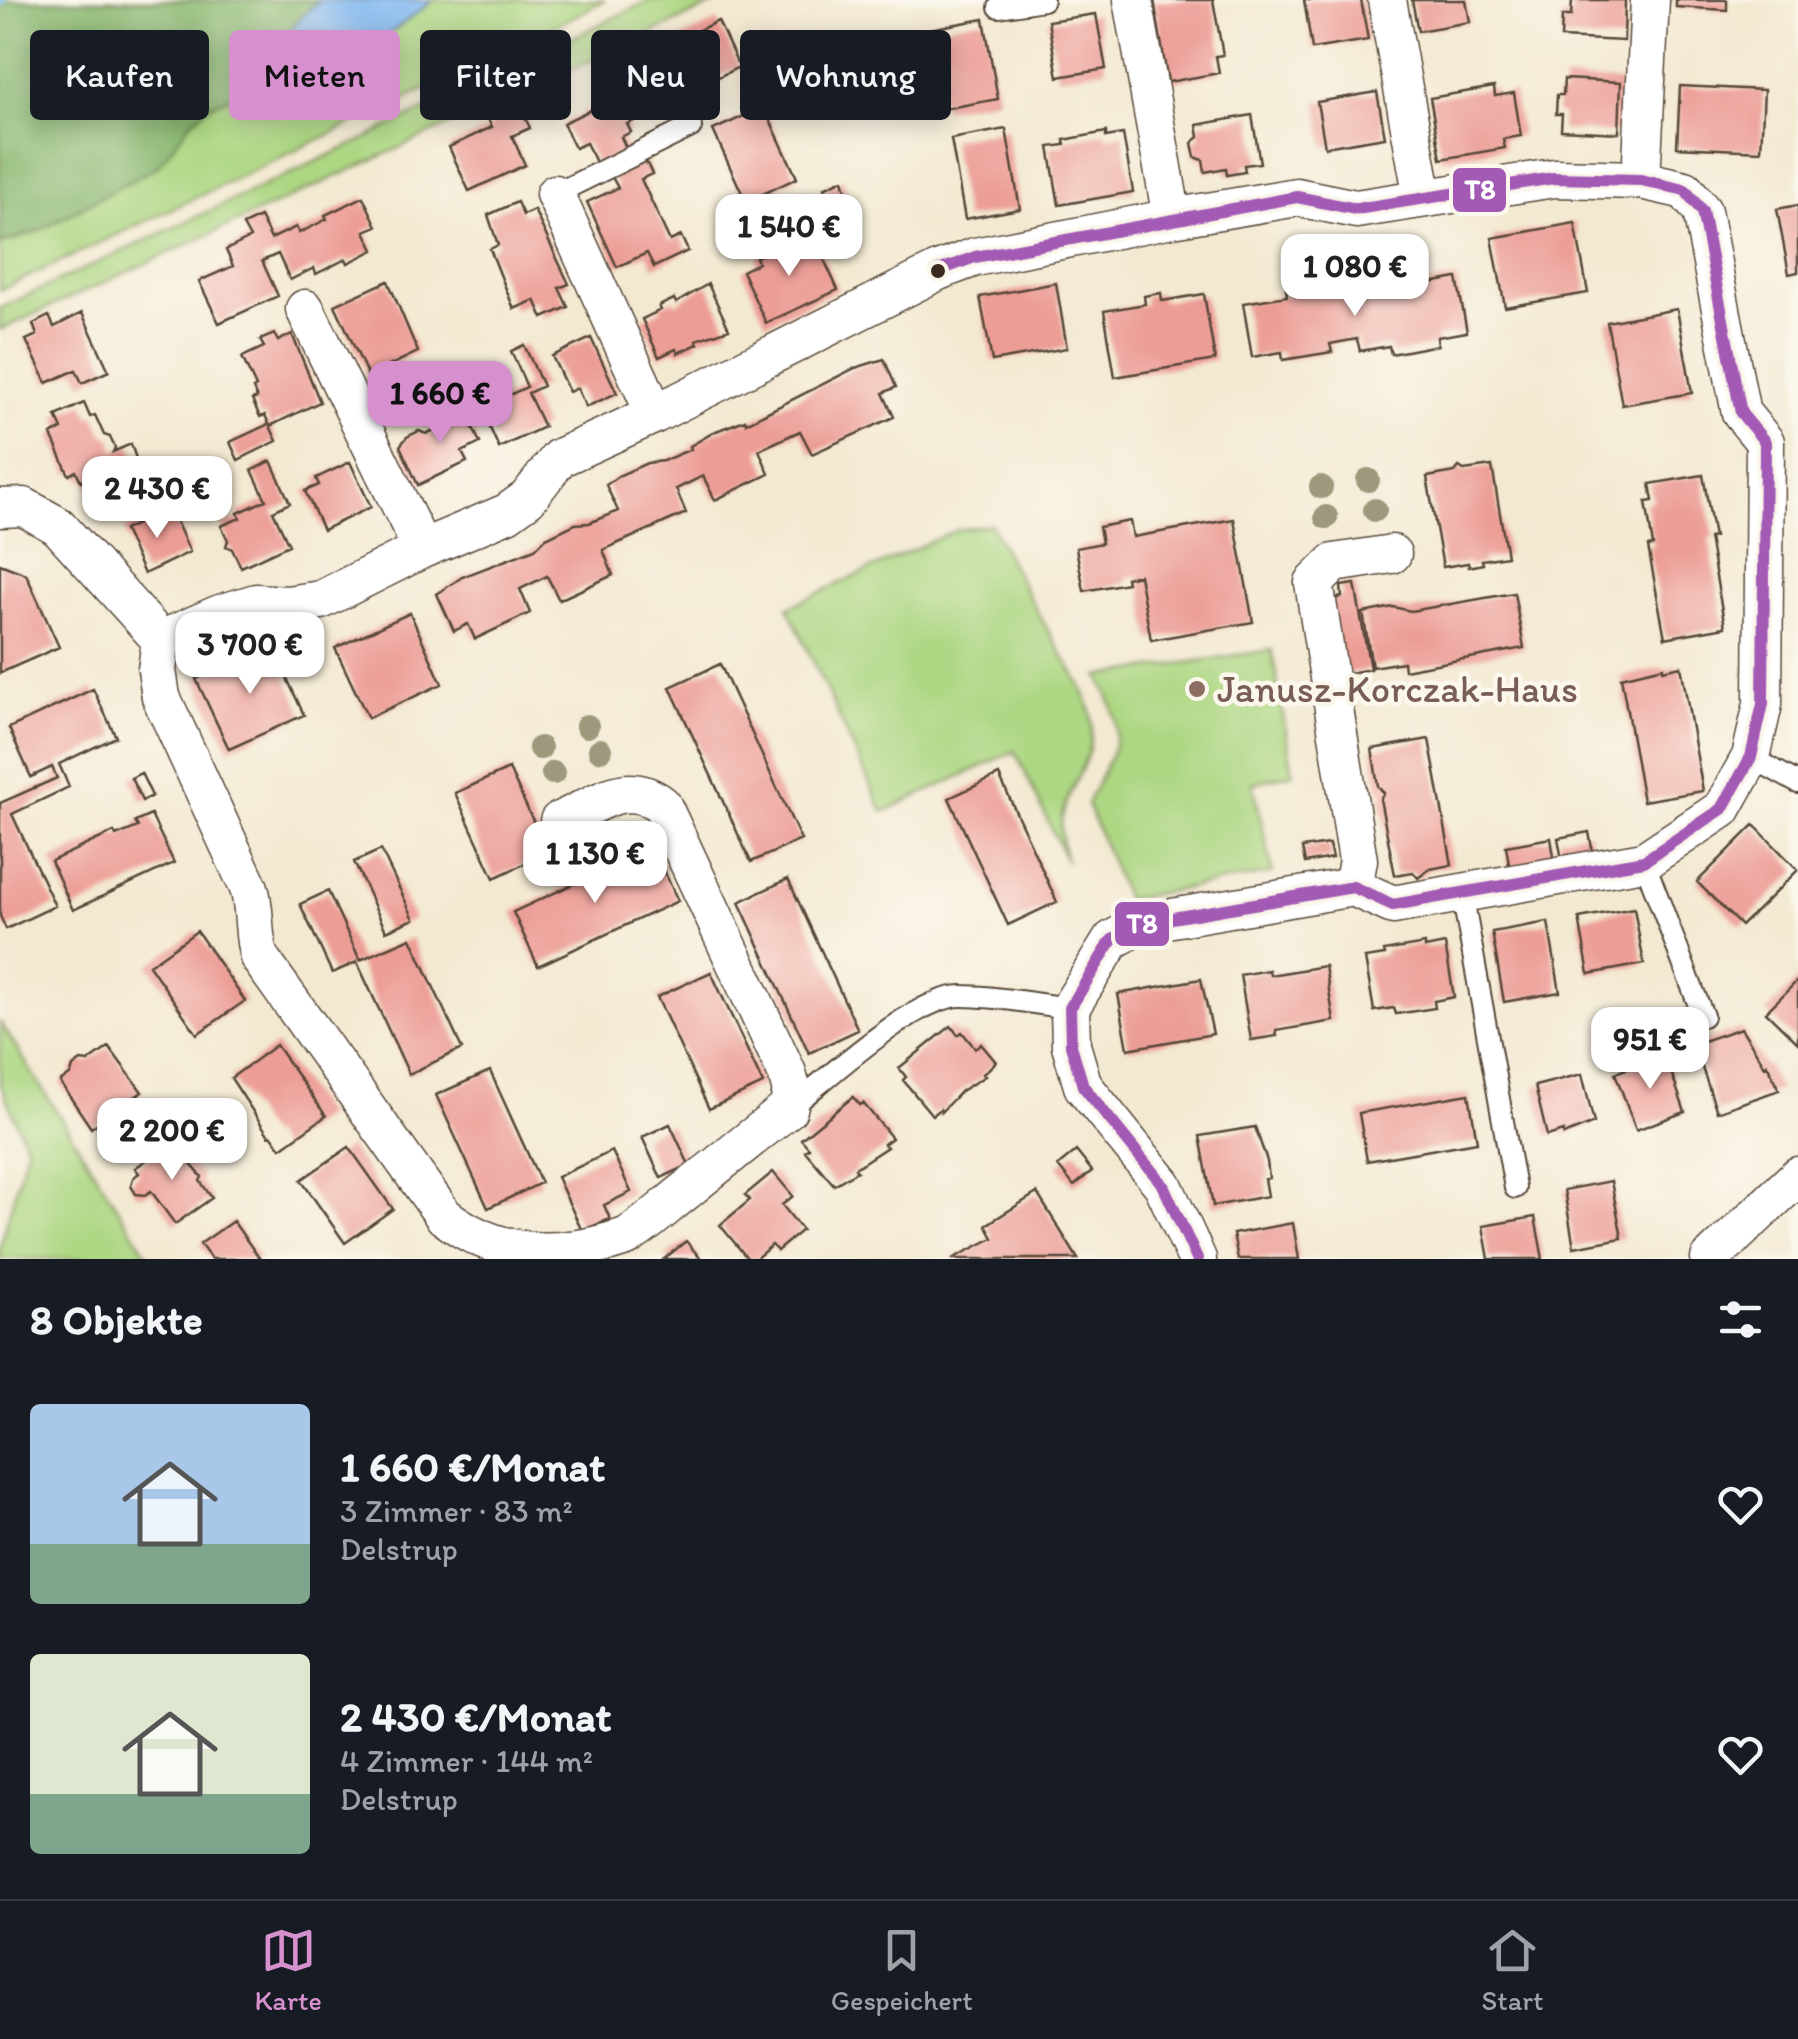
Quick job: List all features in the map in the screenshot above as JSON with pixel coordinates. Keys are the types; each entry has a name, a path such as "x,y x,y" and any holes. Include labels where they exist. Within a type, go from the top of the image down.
{"street":[{"path":"1134,0 1172,218"},
{"path":"1387,0 1424,198"},
{"path":"1642,180 1650,0"},
{"path":"160,640 256,603 288,605 320,600 508,512 528,498 559,458 974,256 1297,197 1356,209 1554,178 1642,180 1686,190 1702,211 1741,413 1766,442 1763,704 1751,757 1722,809 1644,861 1393,905 1353,887 1143,924 1112,940 1070,1008 1071,1046 1083,1086 1163,1184 1197,1259"},
{"path":"555,194 654,414"},
{"path":"305,308 422,549"},
{"path":"0,508 24,508 58,526 160,640 157,670 161,697 249,888 255,915 254,940 260,957 444,1216 497,1251 537,1258 577,1258 626,1237 788,1109 792,1092 787,1073 662,805 646,793 628,790 559,821"},
{"path":"1353,887 1358,860 1314,583 1334,564 1392,554"},
{"path":"1710,1259 1798,1176"}],"lane":[{"path":"999,7 1043,0"},
{"path":"555,194 691,126"},
{"path":"1751,757 1798,784"},
{"path":"1644,861 1702,1016"},
{"path":"1462,894 1515,1188"},
{"path":"788,1109 888,1030 916,1012 958,995 1070,1008"}],"green space":[{"path":"0,0 319,0 289,30 229,30 229,97 209,106 209,30 30,30 30,120 193,120 158,166 38,231 0,244"},
{"path":"434,0 605,0 548,30 420,30 420,92 400,101 400,30 394,30"},
{"path":"650,0 724,0 658,30 591,30 591,61 571,70 571,39"},
{"path":"229,97 229,120 360,120 0,290 0,244 38,231 158,166 190,123 209,120 209,106"},
{"path":"420,112 420,120 461,120 0,330 0,308"},
{"path":"991,524 1091,712 1091,742 1061,821 1067,862 1015,751 883,812 788,607 956,530"},
{"path":"1272,650 1293,773 1253,783 1273,873 1126,899 1087,804 1115,741 1114,713 1099,676"},
{"path":"0,1022 150,1259 0,1259 27,1148 0,1083"}],"water":[{"path":"319,0 434,0 394,30 290,30"}],"building":[{"path":"1154,0 1213,0 1223,55 1216,56 1219,73 1168,82"},
{"path":"1304,0 1361,0 1368,40 1312,49"},
{"path":"1412,0 1466,0 1470,22 1418,31"},
{"path":"1572,0 1625,0 1624,41 1561,38 1562,16 1571,16"},
{"path":"1676,0 1727,0 1727,10 1676,7"},
{"path":"1096,14 1106,69 1058,77 1048,21"},
{"path":"984,19 998,99 951,108 951,30 929,29"},
{"path":"718,21 739,67 720,76 720,30 699,30"},
{"path":"1564,79 1621,82 1619,133 1561,130 1562,114 1556,114 1557,95 1563,95"},
{"path":"1680,86 1764,90 1761,151 1677,147"},
{"path":"1494,87 1495,96 1514,93 1521,136 1503,139 1505,148 1441,159 1430,98"},
{"path":"1377,92 1385,137 1325,147 1317,102"},
{"path":"591,110 591,120 636,120 627,124 631,132 621,137 627,150 597,164 586,143 575,148 563,123"},
{"path":"1252,115 1260,163 1244,165 1245,172 1227,175 1226,168 1205,172 1203,160 1195,157 1192,143 1199,137 1197,125"},
{"path":"740,118 770,120 797,178 746,202 713,130"},
{"path":"488,120 526,120 530,128 512,136 525,165 469,191 449,147 492,127"},
{"path":"1006,129 1020,209 965,219 951,139"},
{"path":"1106,132 1106,137 1123,134 1133,192 1059,205 1049,147"},
{"path":"645,159 652,174 641,179 670,241 681,236 688,251 654,267 647,253 617,267 587,202 618,188 611,175"},
{"path":"843,179 855,223 836,228 824,188"},
{"path":"363,197 377,226 365,231 374,250 348,263 346,259 316,274 314,268 290,280 278,254 262,261 278,296 219,323 199,281 233,266 226,250 250,238 243,225 260,217 271,239 296,227 299,233"},
{"path":"517,202 523,215 534,210 569,284 559,288 568,307 543,318 535,300 514,309 490,249 498,245 488,215"},
{"path":"1798,205 1798,272 1789,274 1777,209"},
{"path":"1575,223 1588,293 1505,307 1492,238"},
{"path":"814,237 838,290 766,323 742,271 758,263 756,257 793,240 795,246"},
{"path":"1457,278 1467,332 1437,337 1438,345 1391,354 1389,346 1360,351 1357,339 1330,344 1332,352 1283,360 1282,352 1252,357 1243,303 1287,296 1286,288 1304,285 1305,293 1350,285 1352,297 1395,289 1393,282 1411,279 1413,286"},
{"path":"388,281 418,352 368,376 335,305"},
{"path":"1056,283 1067,348 992,361 980,297"},
{"path":"708,284 729,329 696,340 698,344 678,353 676,349 659,357 642,319 661,310 659,306 674,299 676,303"},
{"path":"1161,293 1162,301 1204,294 1215,360 1115,377 1104,311 1145,304 1144,296"},
{"path":"1677,309 1692,393 1622,405 1607,322"},
{"path":"82,313 109,371 82,383 76,370 47,383 26,340 37,335 33,324 49,316 54,327"},
{"path":"274,334 278,341 292,334 320,402 270,426 277,441 238,460 230,442 269,424 265,415 260,417 252,400 257,398 253,389 256,387 242,357 264,347 260,340"},
{"path":"591,338 617,393 586,407 577,388 569,392 552,356"},
{"path":"524,345 543,386 528,393 544,427 499,448 481,408 527,387 511,351"},
{"path":"884,359 896,387 883,393 894,417 812,454 800,431 787,437 759,450 769,474 715,500 703,476 676,489 686,513 603,550 613,575 559,600 547,576 520,589 530,613 475,639 468,624 454,631 437,594 462,577 535,549 546,538 575,524 589,523 618,511 606,485 618,476 691,449 690,446 716,431 745,420 746,423 855,368"},
{"path":"461,402 480,443 462,452 467,462 418,485 400,446 419,431 426,434 447,424 441,411"},
{"path":"84,403 90,417 95,415 104,435 110,437 113,452 131,444 145,485 98,506 85,479 81,481 76,471 69,475 51,435 62,429 56,416"},
{"path":"271,461 290,503 273,511 289,545 241,567 232,549 226,546 228,540 221,526 266,500 252,470"},
{"path":"350,462 371,507 323,530 305,491 319,485 316,478"},
{"path":"1492,466 1507,556 1482,560 1483,564 1469,567 1468,563 1443,567 1427,477 1455,472 1459,467 1464,470"},
{"path":"1703,475 1714,537 1709,538 1725,627 1665,638 1648,547 1653,546 1646,502 1653,501 1650,484"},
{"path":"170,508 190,552 144,574 124,530"},
{"path":"1234,519 1253,622 1151,640 1139,575 1126,578 1127,583 1084,591 1076,548 1102,543 1099,527 1130,521 1133,537"},
{"path":"0,564 26,574 59,647 0,673"},
{"path":"1355,584 1370,669 1340,675 1329,600 1342,597 1341,586"},
{"path":"1514,593 1524,648 1404,670 1403,662 1372,667 1363,613 1393,607 1411,611"},
{"path":"410,613 442,684 368,718 335,648"},
{"path":"271,644 304,715 229,749 196,679"},
{"path":"720,664 801,840 751,862 670,687"},
{"path":"1681,666 1703,791 1643,801 1621,677"},
{"path":"93,689 116,737 59,764 69,787 12,814 55,906 6,929 0,916 0,803 57,778 52,767 31,777 9,728"},
{"path":"1429,739 1452,865 1430,869 1418,878 1413,872 1395,875 1380,799 1384,793 1378,786 1372,749"},
{"path":"509,769 548,853 494,878 455,793"},
{"path":"141,773 152,796 142,801 131,778"},
{"path":"999,775 1057,902 1008,925 949,798"},
{"path":"151,815 174,863 73,910 51,861 114,832 116,836 138,827 135,822"},
{"path":"1754,825 1798,870 1741,926 1697,882"},
{"path":"1589,832 1593,854 1562,860 1558,838"},
{"path":"1551,838 1555,863 1510,871 1506,846"},
{"path":"1329,844 1332,858 1305,863 1302,848"},
{"path":"653,847 678,901 538,966 513,912"},
{"path":"381,850 414,919 386,931 354,862"},
{"path":"788,879 858,1030 809,1053 739,902"},
{"path":"328,891 360,960 411,938 462,1049 409,1074 357,962 332,973 300,904"},
{"path":"1634,908 1644,964 1589,974 1579,918"},
{"path":"1548,922 1560,992 1504,1002 1492,932"},
{"path":"197,931 245,1001 197,1034 149,965"},
{"path":"1425,944 1425,948 1445,944 1454,997 1434,1001 1435,1008 1396,1014 1394,1008 1374,1011 1365,958"},
{"path":"1325,966 1334,1021 1276,1031 1277,1036 1251,1040 1240,975 1269,970 1270,975"},
{"path":"711,972 763,1084 709,1109 657,997"},
{"path":"1201,979 1213,1034 1128,1049 1118,994"},
{"path":"1798,980 1798,1043 1766,1012"},
{"path":"951,1026 958,1035 962,1032 975,1048 981,1044 996,1062 985,1076 932,1115 903,1080 906,1077 899,1068"},
{"path":"1741,1028 1767,1064 1779,1090 1717,1112 1694,1044"},
{"path":"276,1045 326,1116 281,1148 231,1078"},
{"path":"109,1047 142,1092 91,1128 60,1082 81,1061 88,1062"},
{"path":"1665,1055 1685,1112 1636,1130 1615,1073"},
{"path":"490,1071 541,1183 488,1208 436,1095"},
{"path":"1582,1074 1594,1123 1564,1135 1564,1131 1547,1136 1535,1086"},
{"path":"1469,1094 1477,1142 1367,1161 1359,1113"},
{"path":"853,1097 860,1105 863,1103 892,1138 884,1144 887,1147 834,1185 805,1151 809,1148 801,1139"},
{"path":"670,1124 689,1165 661,1178 642,1137"},
{"path":"1255,1127 1267,1161 1268,1196 1213,1206 1200,1136"},
{"path":"172,1142 202,1177 200,1181 212,1198 175,1224 151,1191 136,1194 131,1186 139,1173 135,1168"},
{"path":"349,1147 393,1209 345,1243 301,1180"},
{"path":"612,1151 631,1192 604,1205 610,1219 582,1231 557,1177"},
{"path":"1076,1151 1092,1171 1074,1186 1058,1166"},
{"path":"773,1172 793,1196 782,1205 802,1230 777,1251 772,1245 755,1259 748,1259 720,1225 750,1200 745,1195"},
{"path":"1611,1181 1622,1238 1574,1247 1564,1190"},
{"path":"1037,1193 1078,1259 952,1259 993,1238 986,1225"},
{"path":"1535,1217 1543,1259 1489,1259 1483,1226"},
{"path":"233,1221 260,1259 211,1259 200,1244"},
{"path":"1293,1223 1299,1259 1238,1259 1233,1234"},
{"path":"686,1241 701,1259 664,1259"}],"transit line":[{"name":"T8","path":"938,271 975,257 1297,197 1356,209 1554,178 1641,180 1685,190 1702,211 1741,413 1765,442 1763,704 1751,757 1722,809 1644,861 1393,905 1353,887 1143,923 1112,940 1070,1008 1071,1045 1083,1086 1163,1185 1197,1259"}],"place":[{"name":"Janusz-Korczak-Haus","path":"1197,689"}]}
